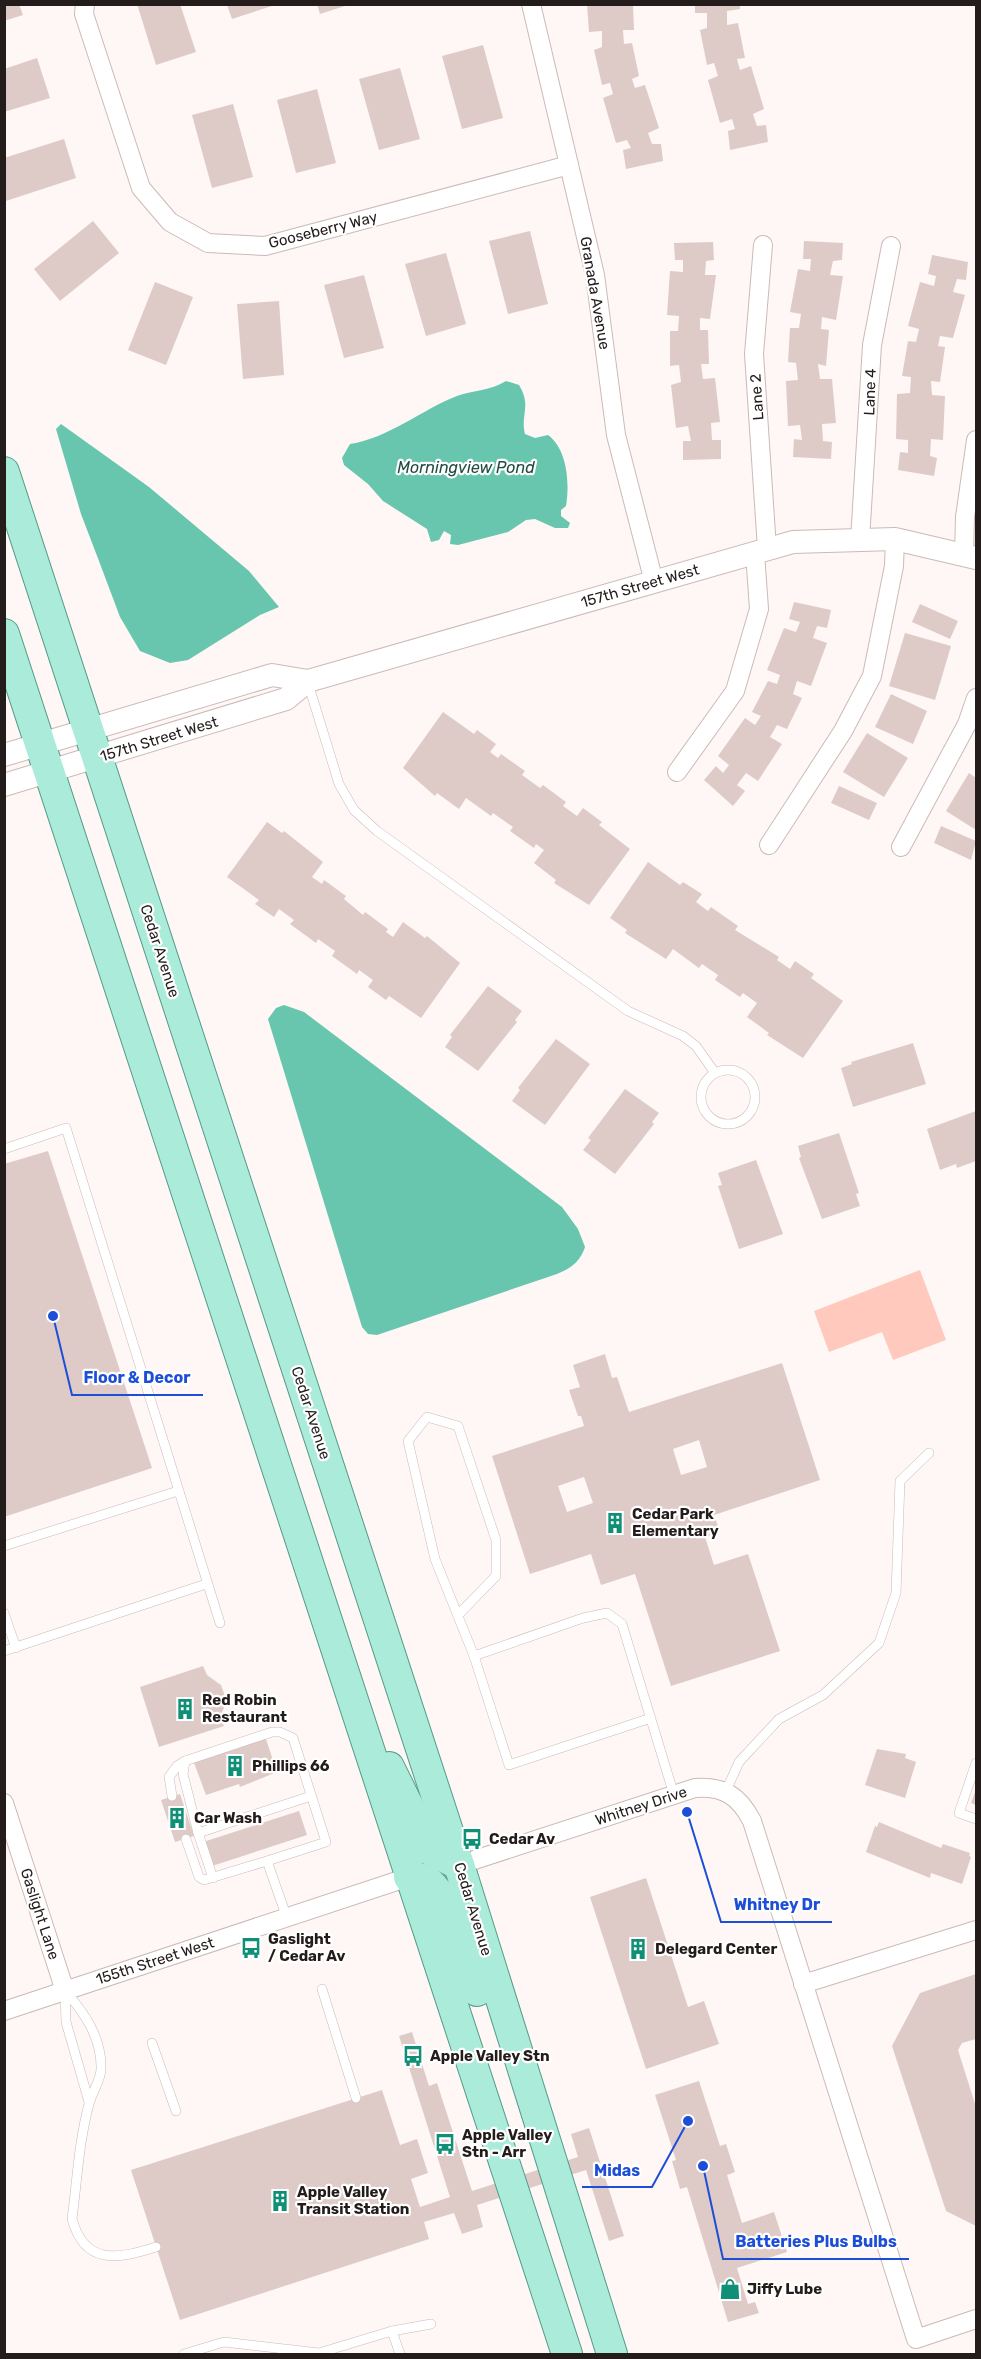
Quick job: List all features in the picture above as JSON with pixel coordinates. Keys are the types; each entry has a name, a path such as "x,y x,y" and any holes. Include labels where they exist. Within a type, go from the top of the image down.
{"main road":[{"name":"Cedar Avenue","path":"4,472 459,1864 612,2355"},
{"path":"4,634 42,743 409,1877 567,2355"},
{"path":"343,1673 430,1850 459,1864"},
{"path":"409,1877 425,1879 437,1891 469,1967 506,2085 536,2112"}],"street":[{"name":"Gooseberry Way","path":"85,4 84,14 141,188 170,222 208,243 265,246 569,165"},
{"name":"Granada Avenue","path":"531,4 595,275 616,435 654,582"},
{"name":"Lane 2","path":"677,772 735,690 759,609 761,551 754,354 763,245"},
{"name":"Lane 4","path":"860,540 872,345 891,246"},
{"path":"970,557 965,517 976,440"},
{"name":"157th Street West","path":"4,785 286,699 308,681 793,542 895,539 970,557"},
{"path":"769,845 843,730 872,676 894,566 895,539"},
{"name":"157th Street West","path":"4,755 272,675 308,681"},
{"path":"901,847 967,724 976,698"},
{"name":"Whitney Drive","path":"459,1864 674,1795 702,1788 726,1791"},
{"path":"726,1791 745,1807 752,1821 916,2339 976,2319"},
{"name":"Gaslight Lane","path":"4,1803 65,1991"},
{"name":"155th Street West","path":"4,2011 409,1877"},
{"path":"803,1984 976,1930"}],"lane":[{"path":"308,681 339,784 354,810 377,831 628,1011 683,1036 696,1046 715,1073"},
{"path":"731,1070 743,1074 751,1082 755,1102 747,1117 741,1121 717,1123 705,1110 701,1093 705,1083 715,1073 731,1070"},
{"path":"4,1149 66,1128 220,1623"},
{"path":"458,1615 496,1576 496,1540 458,1426 427,1417 408,1441 435,1559 474,1656 509,1766 651,1718"},
{"path":"726,1791 740,1762 779,1719 823,1695 879,1642 896,1593 900,1481 929,1453"},
{"path":"4,1546 178,1491"},
{"path":"4,1651 206,1584"},
{"path":"4,1612 16,1648"},
{"path":"474,1656 583,1618 607,1613 622,1624 674,1795"},
{"path":"172,1796 169,1777 177,1766 185,1761 272,1732 280,1732 293,1738 326,1842 204,1880 199,1877 186,1839"},
{"path":"185,1761 183,1774 198,1833 213,1878"},
{"path":"976,1763 959,1813 976,1819"},
{"path":"198,1833 311,1796"},
{"path":"267,1861 287,1918"},
{"path":"322,1989 356,2098"},
{"path":"65,1991 66,2022 89,2102"},
{"path":"65,1991 87,2016 100,2054 102,2071 89,2102 72,2219 75,2228 87,2247 111,2258 127,2257 156,2247"},
{"path":"152,2043 176,2111"},
{"path":"184,2355 224,2342 319,2353 392,2331 431,2324"},
{"path":"392,2331 400,2355"}],"shaded area":[{"path":"920,1270 946,1340 893,1360 882,1332 829,1352 814,1311"}],"water":[{"name":"Morningview Pond","path":"506,381 519,385 523,392 525,434 535,438 548,435 563,457 568,487 566,506 561,510 561,516 570,523 568,528 555,528 535,519 526,520 508,532 458,545 450,544 451,535 444,531 439,540 431,542 427,529 383,501 368,484 344,465 342,458 350,444 392,430 457,396 494,387"},
{"path":"61,424 149,487 249,571 279,607 260,615 188,660 170,663 140,651 120,617 81,514 56,429"},
{"path":"284,1005 304,1012 562,1207 578,1229 585,1247 578,1261 557,1274 377,1335 368,1334 362,1327 268,1019 276,1008"}],"building":[{"path":"4,4 19,4 23,15 4,21"},
{"path":"137,4 180,4 196,52 156,65"},
{"path":"317,4 348,4 348,5 320,14"},
{"path":"587,4 633,4 634,30 623,30 624,44 632,43 639,76 632,79 635,88 645,85 659,128 648,133 652,144 661,144 663,161 626,169 623,150 631,148 627,140 616,143 603,98 613,94 610,83 602,85 594,50 602,47 602,31 589,32"},
{"path":"695,4 740,4 740,9 727,11 727,25 738,23 745,58 737,59 740,70 751,66 764,109 753,114 757,126 766,125 768,142 730,150 728,131 735,129 732,119 720,123 708,80 718,76 714,63 707,65 700,30 707,28 707,13 695,13"},
{"path":"227,5 275,5 232,19"},
{"path":"483,45 503,118 462,129 442,56"},
{"path":"37,58 50,98 4,112 4,69"},
{"path":"400,68 420,139 379,150 359,79"},
{"path":"317,89 336,163 296,173 277,100"},
{"path":"233,104 253,177 212,188 192,115"},
{"path":"64,139 76,178 6,201 4,158"},
{"path":"93,221 119,253 60,301 34,269"},
{"path":"530,231 548,304 508,314 489,241"},
{"path":"804,241 843,243 842,260 833,261 830,275 843,276 836,320 822,317 821,329 829,330 826,366 818,364 820,379 832,379 836,423 822,424 823,441 832,442 831,459 793,457 794,439 802,440 800,425 788,426 786,381 798,380 796,363 788,362 790,328 799,328 801,314 790,312 798,269 810,271 811,259 803,259"},
{"path":"713,242 714,260 706,261 705,275 716,275 710,319 700,318 700,330 708,330 709,364 701,364 703,379 715,378 720,422 711,423 712,440 721,440 721,459 683,460 683,441 691,441 688,426 676,428 671,385 681,382 679,365 670,366 670,331 678,331 679,316 667,315 670,271 683,272 683,260 675,260 674,243"},
{"path":"446,253 466,324 426,336 405,264"},
{"path":"932,255 968,262 966,280 957,279 953,292 965,295 953,338 940,336 938,346 945,347 940,382 931,381 932,395 945,396 943,440 931,439 930,456 937,458 934,476 898,470 900,452 908,453 908,440 896,439 897,394 910,393 911,377 902,376 908,341 916,342 919,329 908,326 920,282 934,286 936,276 928,274"},
{"path":"364,275 384,348 344,358 324,285"},
{"path":"155,282 193,297 166,365 128,350"},
{"path":"279,301 284,375 243,379 237,304"},
{"path":"794,602 831,610 827,628 817,626 813,638 827,643 811,686 797,681 793,694 802,698 787,729 777,725 770,737 782,744 758,781 746,773 737,785 745,791 733,806 704,780 716,766 723,773 729,765 718,756 745,718 755,725 761,716 752,712 768,681 777,684 780,675 767,670 784,628 796,632 800,622 789,619"},
{"path":"920,604 958,621 950,639 912,622"},
{"path":"905,633 951,646 935,700 889,686"},
{"path":"891,694 927,711 913,744 875,727"},
{"path":"443,712 474,734 477,730 496,744 490,752 498,758 501,754 525,771 522,775 540,788 543,785 566,802 563,806 577,816 583,808 602,822 599,825 630,849 589,905 554,883 556,880 534,863 544,850 536,844 534,848 510,831 513,827 493,813 491,816 466,798 459,809 437,793 435,796 403,768"},
{"path":"867,733 908,758 884,797 843,772"},
{"path":"969,773 976,778 976,830 946,811"},
{"path":"839,786 877,803 869,820 831,803"},
{"path":"267,822 282,833 284,831 323,862 312,877 322,884 324,880 346,896 344,899 363,915 365,912 388,929 386,932 393,937 403,922 425,938 427,936 460,963 421,1018 389,996 386,1000 368,987 373,980 359,970 357,974 332,956 335,951 318,939 316,943 290,924 294,920 279,909 274,917 255,904 259,900 227,877"},
{"path":"941,826 976,841 971,860 934,843"},
{"path":"648,862 680,885 683,882 702,894 696,902 708,911 711,907 738,926 735,930 779,957 777,960 790,969 795,961 814,974 811,978 843,1001 803,1058 767,1035 769,1033 747,1017 757,1003 743,993 740,997 715,980 718,975 702,964 699,968 673,949 666,959 625,933 627,930 610,918"},
{"path":"488,986 522,1011 515,1020 517,1022 478,1071 445,1047 452,1037 450,1035"},
{"path":"556,1039 590,1064 545,1125 512,1101 520,1090 518,1088"},
{"path":"913,1043 926,1084 853,1107 841,1068 852,1064 851,1062"},
{"path":"625,1089 659,1113 652,1122 654,1124 615,1174 583,1150 591,1140 588,1138"},
{"path":"976,1111 976,1161 957,1168 956,1164 940,1170 927,1129"},
{"path":"839,1133 859,1193 856,1194 860,1206 822,1219 799,1158 801,1157 798,1146"},
{"path":"48,1151 152,1468 4,1517 4,1164"},
{"path":"756,1160 783,1234 739,1249 718,1186 722,1185 718,1173"},
{"name":"Cedar Park Elementary","path":"605,1354 612,1378 617,1377 629,1412 782,1363 820,1480 714,1515 720,1532 705,1537 714,1565 748,1554 780,1651 671,1686 635,1574 601,1585 591,1554 530,1574 492,1456 584,1426 569,1390 580,1387 573,1365","holes":["699,1440 707,1467 681,1475 673,1449","584,1477 593,1503 567,1512 558,1486"]},
{"name":"Red Robin Restaurant","path":"203,1666 207,1675 221,1685 227,1702 220,1716 224,1726 159,1747 140,1687"},
{"name":"Phillips 66","path":"265,1736 277,1772 240,1787 239,1784 206,1795 193,1760"},
{"path":"877,1749 906,1754 905,1758 916,1762 905,1798 865,1785"},
{"path":"976,1789 976,1805 971,1803"},
{"name":"Car Wash","path":"180,1794 194,1836 175,1842 161,1800"},
{"path":"299,1811 307,1835 212,1866 203,1842"},
{"path":"879,1822 941,1848 943,1844 970,1853 971,1857 962,1884 931,1873 930,1878 866,1852 875,1826 877,1827"},
{"name":"Delegard Center","path":"646,1878 688,2007 704,2001 719,2044 646,2069 590,1897"},
{"path":"976,1974 976,2039 962,2043 958,2050 976,2107 976,2226 946,2211 892,2046 920,1993"},
{"name":"Apple Valley Transit Station","path":"412,2032 429,2086 437,2083 472,2191 578,2157 571,2134 589,2128 624,2236 609,2241 586,2170 477,2205 483,2227 462,2234 454,2213 424,2222 429,2239 180,2320 131,2170 382,2090 400,2145 417,2139 428,2173 411,2179 420,2207 450,2197 399,2036"},
{"path":"699,2081 720,2146 726,2144 735,2172 727,2175 742,2223 774,2212 787,2252 737,2268 748,2304 755,2302 759,2313 728,2322 687,2187 680,2189 672,2161 676,2160 655,2095"}],"place":[{"name":"Floor & Decor","path":"53,1316"},
{"name":"Cedar Park Elementary","path":"615,1523"},
{"name":"Red Robin Restaurant","path":"185,1709"},
{"name":"Phillips 66","path":"235,1766"},
{"name":"Whitney Dr","path":"687,1812"},
{"name":"Car Wash","path":"177,1818"},
{"name":"Cedar Av","path":"472,1839"},
{"name":"Gaslight / Cedar Av","path":"251,1948"},
{"name":"Delegard Center","path":"638,1949"},
{"name":"Apple Valley Stn","path":"413,2056"},
{"name":"Midas","path":"688,2121"},
{"name":"Apple Valley Stn - Arr","path":"445,2144"},
{"name":"Batteries Plus Bulbs","path":"703,2166"},
{"name":"Apple Valley Transit Station","path":"280,2201"},
{"name":"Jiffy Lube","path":"730,2289"}]}
